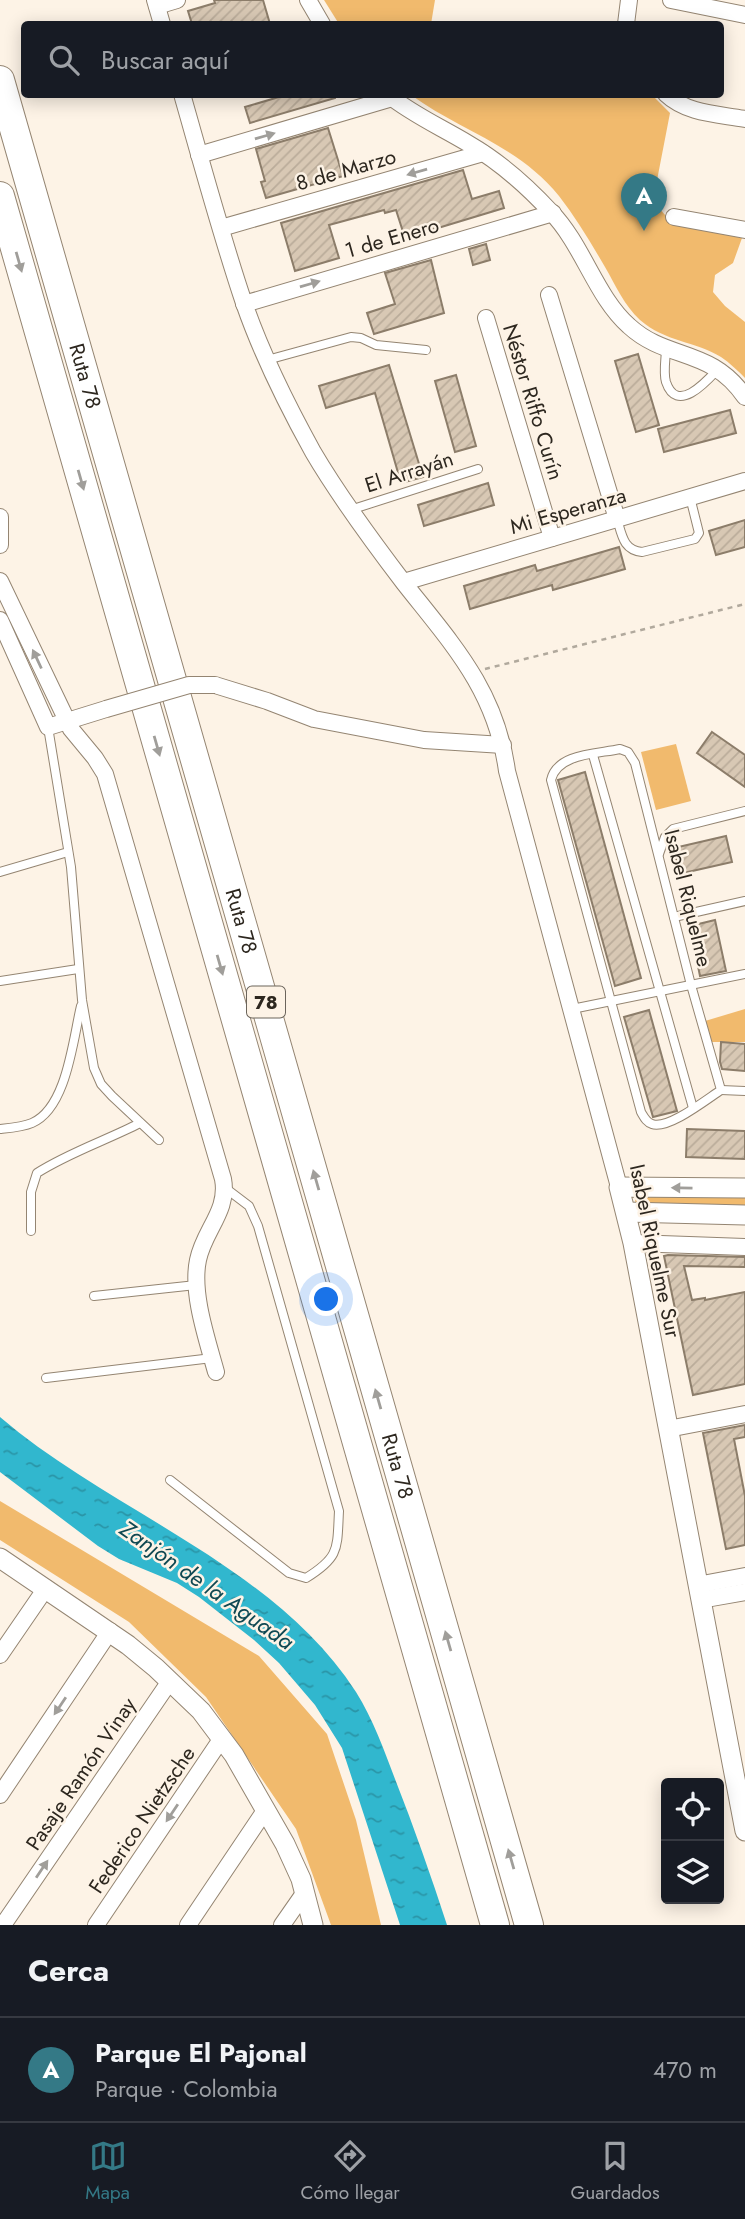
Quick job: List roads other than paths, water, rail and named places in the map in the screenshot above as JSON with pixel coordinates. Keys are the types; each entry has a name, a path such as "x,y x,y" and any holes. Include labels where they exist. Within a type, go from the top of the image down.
{"highway":[{"name":"Ruta 78","path":"0,80 529,1925"},
{"name":"Ruta 78","path":"0,196 495,1925"}],"street":[{"path":"161,21 156,3 177,0"},
{"path":"308,0 320,21"},
{"path":"626,21 629,0"},
{"path":"671,0 745,15"},
{"name":"Isabel Riquelme Sur","path":"183,98 244,304 295,419 350,510 472,672 483,691 503,746 507,771 626,1212 699,1592 738,1755 745,1831"},
{"path":"200,155 386,98"},
{"path":"391,98 483,153 520,181 553,213 571,236 621,318 638,334 718,369 745,397"},
{"path":"670,98 676,104 688,108 745,119"},
{"name":"8 de Marzo","path":"221,228 483,153"},
{"name":"1 de Enero","path":"244,304 553,213"},
{"path":"674,217 745,230"},
{"path":"549,295 617,519"},
{"name":"Néstor Riffo Curín","path":"486,318 552,538"},
{"name":"Mi Esperanza","path":"404,582 745,481"},
{"path":"0,517 0,545"},
{"path":"0,581 75,736 100,764 109,785 224,1187 221,1210 200,1250 196,1285 214,1365"},
{"path":"0,620 48,727 189,685 215,685 314,719 424,740 503,746"},
{"path":"619,1187 745,1188"},
{"path":"626,1212 745,1215"},
{"path":"632,1243 745,1247"},
{"path":"668,1429 745,1414"},
{"path":"0,1558 110,1631 201,1711 222,1738 296,1864 313,1925"},
{"path":"699,1592 745,1576"},
{"path":"0,1655 46,1588"},
{"path":"699,1592 745,1592"},
{"path":"0,1795 110,1631"},
{"name":"Pasaje Ramón Vinay","path":"3,1925 170,1681"},
{"name":"Federico Nietzsche","path":"96,1925 222,1738"},
{"path":"188,1925 266,1809"},
{"path":"282,1925 305,1892"}],"lane":[{"path":"267,359 351,337 376,345 426,350"},
{"path":"666,348 665,374 667,384 674,393 684,396 700,389 718,369"},
{"name":"El Arrayán","path":"350,510 478,469"},
{"path":"617,519 623,541 634,551 642,552 695,538 699,533 690,497"},
{"path":"48,727 68,852 78,968 88,1039 98,1076 107,1090 159,1140"},
{"name":"Isabel Riquelme","path":"593,755 620,749 628,752 635,763 691,985 721,1090"},
{"path":"693,1108 593,755 564,760 553,772 551,779 641,1112 647,1121 660,1125 693,1108 721,1090 745,1091"},
{"path":"659,854 665,837 673,829 745,811"},
{"path":"0,872 68,852"},
{"path":"674,917 745,901"},
{"path":"0,981 78,968"},
{"path":"572,1009 745,974"},
{"path":"0,1129 34,1123 51,1108 62,1086 82,1000"},
{"path":"31,1231 31,1192 37,1173 140,1123"},
{"path":"170,1480 289,1573 306,1578 326,1566 337,1550 339,1511 258,1226 249,1206 224,1187"},
{"path":"94,1297 196,1285"},
{"path":"46,1378 214,1365"}],"water":[{"name":"Zanjón de la Aguada","path":"0,1417 44,1451 236,1574 281,1609 321,1647 356,1692 373,1724 409,1815 447,1925 400,1925 342,1748 315,1705 279,1663 199,1597 177,1583 119,1559 98,1546 0,1472"}],"place":[{"name":"Parque El Pajonal","path":"644,231"}]}
